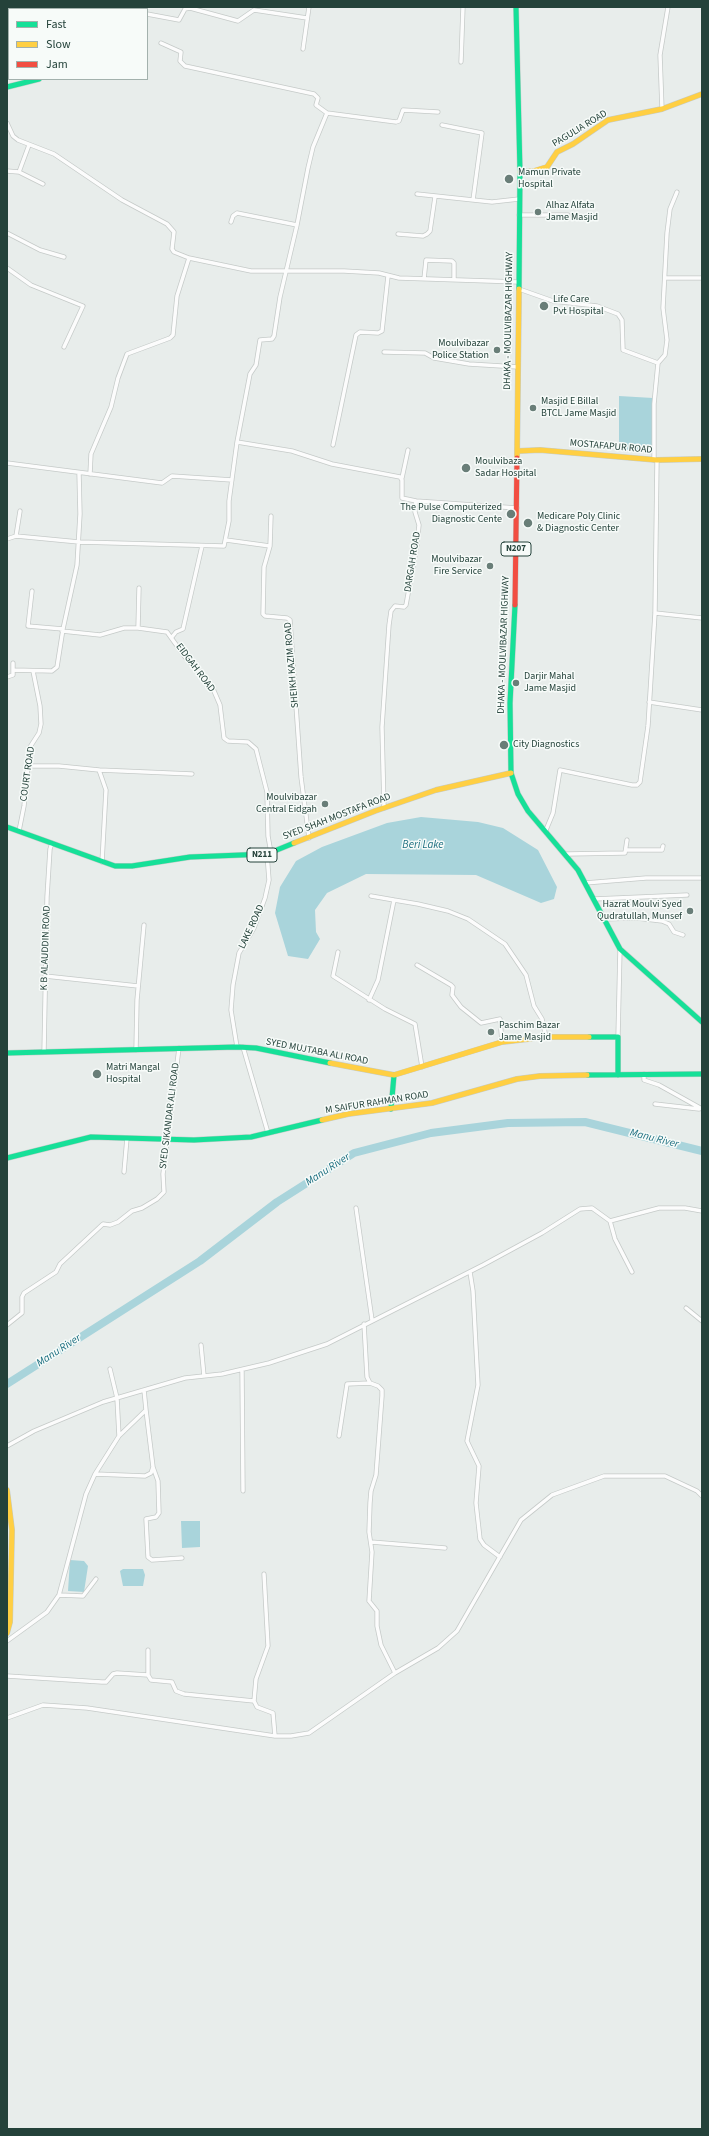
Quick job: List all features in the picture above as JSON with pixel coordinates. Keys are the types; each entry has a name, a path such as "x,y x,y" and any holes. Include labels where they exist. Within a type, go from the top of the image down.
{"main road":[{"name":"DHAKA - MOULVIBAZAR HIGHWAY","path":"516,7 520,172 518,451 515,637 510,703 511,773 518,794 528,811 567,854 594,899 620,949 702,1022"},
{"path":"7,87 29,80"},
{"name":"PAGULIA ROAD","path":"520,172 534,172 547,167 557,152 573,144 608,120 662,109 702,94"},
{"name":"MOSTAFAPUR ROAD","path":"518,451 540,450 656,460 702,459"},
{"name":"SYED SHAH MOSTAFA ROAD","path":"7,827 115,866 132,866 190,857 269,854 384,808 436,790 511,773"},
{"name":"SYED MUJTABA ALI ROAD","path":"7,1054 240,1047 394,1075 502,1042 546,1037 618,1037"},
{"path":"618,1037 618,1075"},
{"name":"M SAIFUR RAHMAN ROAD","path":"7,1158 34,1150 91,1137 168,1140 251,1137 348,1114 432,1103 517,1079 540,1076 702,1074"},
{"path":"391,1109 394,1075"},
{"path":"7,1490 12,1530 10,1622 7,1632"}],"street":[{"path":"303,49 309,7"},
{"path":"462,62 463,7"},
{"path":"662,109 660,55 668,7"},
{"path":"148,14 179,20 185,9 190,8 238,21 254,10 307,18"},
{"path":"161,43 181,52 180,61 185,66 314,94 318,98 316,105 327,113 396,122 399,121 403,110 438,112"},
{"path":"7,539 16,536 79,542 223,547 226,540 237,442 250,374 256,365 259,342 261,340 272,339 274,336 275,322 297,225 301,197 312,147 327,113"},
{"path":"7,123 13,136 29,145 54,154 122,200 166,224 174,232 171,246 174,252 189,258 251,271 311,269 380,273 388,276 424,279 519,282"},
{"path":"442,125 480,132 482,136 473,200"},
{"path":"19,172 29,145"},
{"path":"7,171 19,172 43,184"},
{"path":"546,830 553,813 560,770 632,785 637,785 640,782 648,726 655,613 656,460 654,404 658,363 665,354 667,340 663,308 666,278 666,232 670,209 677,192"},
{"path":"417,194 492,202 519,198"},
{"path":"398,234 423,236 427,234 430,230 435,197"},
{"path":"230,222 233,216 237,213 297,225"},
{"path":"519,215 568,215"},
{"path":"7,233 40,250 64,257"},
{"path":"90,474 91,454 111,407 118,378 127,354 170,338 173,335 177,296 189,258"},
{"path":"424,279 426,260 452,261 454,264 454,280"},
{"path":"7,268 31,285 83,306 64,348"},
{"path":"333,445 354,339 360,332 378,333 382,330 388,276"},
{"path":"666,278 702,278"},
{"path":"519,290 553,301 597,306 618,314 622,320 623,350 658,363"},
{"path":"384,352 425,353 434,358 469,364 518,368"},
{"path":"237,442 292,451 332,464 402,478"},
{"path":"408,450 402,478 402,498 416,501 517,508"},
{"path":"8,463 162,483 172,476 232,480"},
{"path":"14,670 56,670 62,630 77,565 79,542 79,473"},
{"name":"DARGAH ROAD","path":"384,808 382,727 389,625 391,611 395,606 406,605 417,545 419,525 415,512 416,501"},
{"path":"16,536 20,511"},
{"name":"SHEIKH KAZIM ROAD","path":"271,516 270,546 264,567 262,614 265,616 287,618 290,620 301,777 309,838"},
{"path":"226,540 270,546"},
{"path":"172,637 176,632 183,629 202,546"},
{"path":"138,628 139,588"},
{"name":"EIDGAH ROAD","path":"32,590 28,626 100,635 124,628 138,628 165,631 172,637 185,657 205,678 214,691 220,705 224,738 228,741 248,742 256,749 266,792 269,854"},
{"path":"655,613 702,618"},
{"path":"7,677 13,675 13,664"},
{"name":"COURT ROAD","path":"19,831 30,747 39,733 42,724 33,671"},
{"path":"649,702 702,710"},
{"path":"28,766 59,766 99,770 192,774"},
{"path":"99,770 106,790 102,862"},
{"path":"626,850 627,840"},
{"name":"K B ALAUDDIN ROAD","path":"44,1052 47,897 50,849 52,843"},
{"path":"567,854 625,853 626,850 662,850 663,846"},
{"name":"LAKE ROAD","path":"268,1133 232,1023 233,985 239,953 254,928 265,898 269,880 269,854"},
{"path":"585,883 646,878 702,878"},
{"path":"594,899 687,895"},
{"path":"371,896 448,911 468,919 505,944 526,975 534,1006 542,1019 546,1037"},
{"path":"368,1000 378,980 394,900"},
{"path":"605,919 636,918 662,921 669,924 674,932 683,935"},
{"path":"136,1050 138,986 144,924"},
{"path":"618,1037 620,949"},
{"path":"338,952 333,976 368,1000 415,1024 422,1067"},
{"path":"416,965 451,985 453,988 452,995 461,1007 481,1023 500,1019 502,1042"},
{"path":"45,976 138,986"},
{"name":"SYED SIKANDAR ALI ROAD","path":"7,1325 22,1313 22,1297 24,1293 56,1272 60,1264 103,1224 110,1225 118,1222 132,1211 142,1208 157,1199 164,1192 163,1174 179,1048"},
{"path":"644,1074 644,1080 659,1085 701,1109"},
{"path":"655,1104 701,1109"},
{"path":"124,1172 127,1138"},
{"path":"356,1208 372,1320"},
{"path":"7,1446 68,1416 117,1398 185,1378 242,1370 269,1363 327,1344 364,1324 470,1272 542,1233 580,1209 592,1208 610,1221 615,1239 632,1272"},
{"path":"610,1221 659,1208 685,1208 702,1211"},
{"path":"470,1272 473,1291 478,1385 467,1441 479,1466 476,1503 480,1539 484,1545 500,1556"},
{"path":"686,1308 702,1321"},
{"path":"364,1324 367,1377 370,1384"},
{"path":"201,1345 204,1376"},
{"path":"110,1369 117,1398 119,1436"},
{"path":"242,1370 243,1491"},
{"path":"339,1436 347,1384 370,1384 378,1386 382,1390 382,1396 376,1475 371,1491 370,1503 371,1542 369,1601 377,1611 377,1626 381,1645 395,1673"},
{"path":"144,1390 153,1467 158,1481 159,1513 156,1517 146,1519 148,1557 152,1560 182,1558"},
{"path":"7,1641 47,1612 59,1595 82,1503 95,1474 119,1436 146,1410"},
{"path":"95,1474 145,1476 151,1473 153,1467"},
{"path":"7,1718 43,1706 87,1708 275,1736 291,1736 309,1733 395,1673 438,1648 456,1631 521,1520 552,1495 604,1476 665,1476 702,1496"},
{"path":"371,1542 445,1548"},
{"path":"264,1574 268,1646 256,1679 254,1701 257,1707 273,1713 275,1720 275,1736"},
{"path":"59,1595 81,1597 96,1579"},
{"path":"148,1650 148,1675 151,1680 172,1682 176,1690 184,1694 254,1701"},
{"path":"7,1676 106,1682 113,1674 148,1675"}],"water":[{"path":"619,396 653,398 653,450 619,450"},
{"name":"Beri Lake","path":"421,817 478,822 503,828 538,850 557,887 554,899 541,903 476,875 366,874 327,893 315,910 316,932 320,939 308,959 288,956 275,913 280,887 296,861 322,847 387,823"},
{"path":"181,1521 200,1521 200,1547 182,1548"},
{"path":"70,1560 84,1561 88,1566 84,1592 68,1591"},
{"path":"123,1569 143,1569 145,1575 143,1586 123,1586 120,1571"}],"waterway":[{"name":"Manu River","path":"7,1384 200,1261 277,1202 354,1153 431,1133 508,1123 585,1122 702,1151"}],"traffic: fast":[{"path":"516,7 520,172 519,289"},
{"path":"7,87 35,80"},
{"path":"515,605 510,703 511,773 518,794 528,811 578,870 620,949 702,1022"},
{"path":"7,827 115,866 132,866 190,857 267,854 294,843"},
{"path":"589,1037 618,1037 618,1075"},
{"path":"7,1053 237,1047 256,1048 330,1063"},
{"path":"587,1075 702,1074"},
{"path":"391,1109 394,1075"},
{"path":"7,1158 91,1137 194,1140 251,1137 322,1120"}],"traffic: slow":[{"path":"520,172 534,171 547,167 557,152 573,144 608,120 662,109 702,94"},
{"path":"517,458 519,289"},
{"path":"518,451 540,450 657,460 702,459"},
{"path":"294,843 375,811 436,790 511,773"},
{"path":"330,1063 394,1075 502,1042 546,1037 589,1037"},
{"path":"322,1120 348,1114 432,1103 517,1079 540,1076 587,1075"},
{"path":"7,1490 12,1530 10,1622 7,1633"}],"traffic: jam":[{"path":"515,605 517,458"}],"place":[{"name":"Mamun Private Hospital","path":"509,179"},
{"name":"Alhaz Alfata Jame Masjid","path":"538,212"},
{"name":"Life Care Pvt Hospital","path":"544,306"},
{"name":"Moulvibazar Police Station","path":"497,350"},
{"name":"Masjid E Billal BTCL Jame Masjid","path":"533,408"},
{"name":"Moulvibaza Sadar Hospital","path":"466,468"},
{"name":"The Pulse Computerized Diagnostic Cente","path":"511,514"},
{"name":"Medicare Poly Clinic & Diagnostic Center","path":"528,523"},
{"name":"Moulvibazar Fire Service","path":"490,566"},
{"name":"Darjir Mahal Jame Masjid","path":"516,683"},
{"name":"City Diagnostics","path":"504,745"},
{"name":"Moulvibazar Central Eidgah","path":"325,804"},
{"name":"Hazrat Moulvi Syed Qudratullah, Munsef","path":"690,911"},
{"name":"Paschim Bazar Jame Masjid","path":"491,1032"},
{"name":"Matri Mangal Hospital","path":"97,1074"}]}
